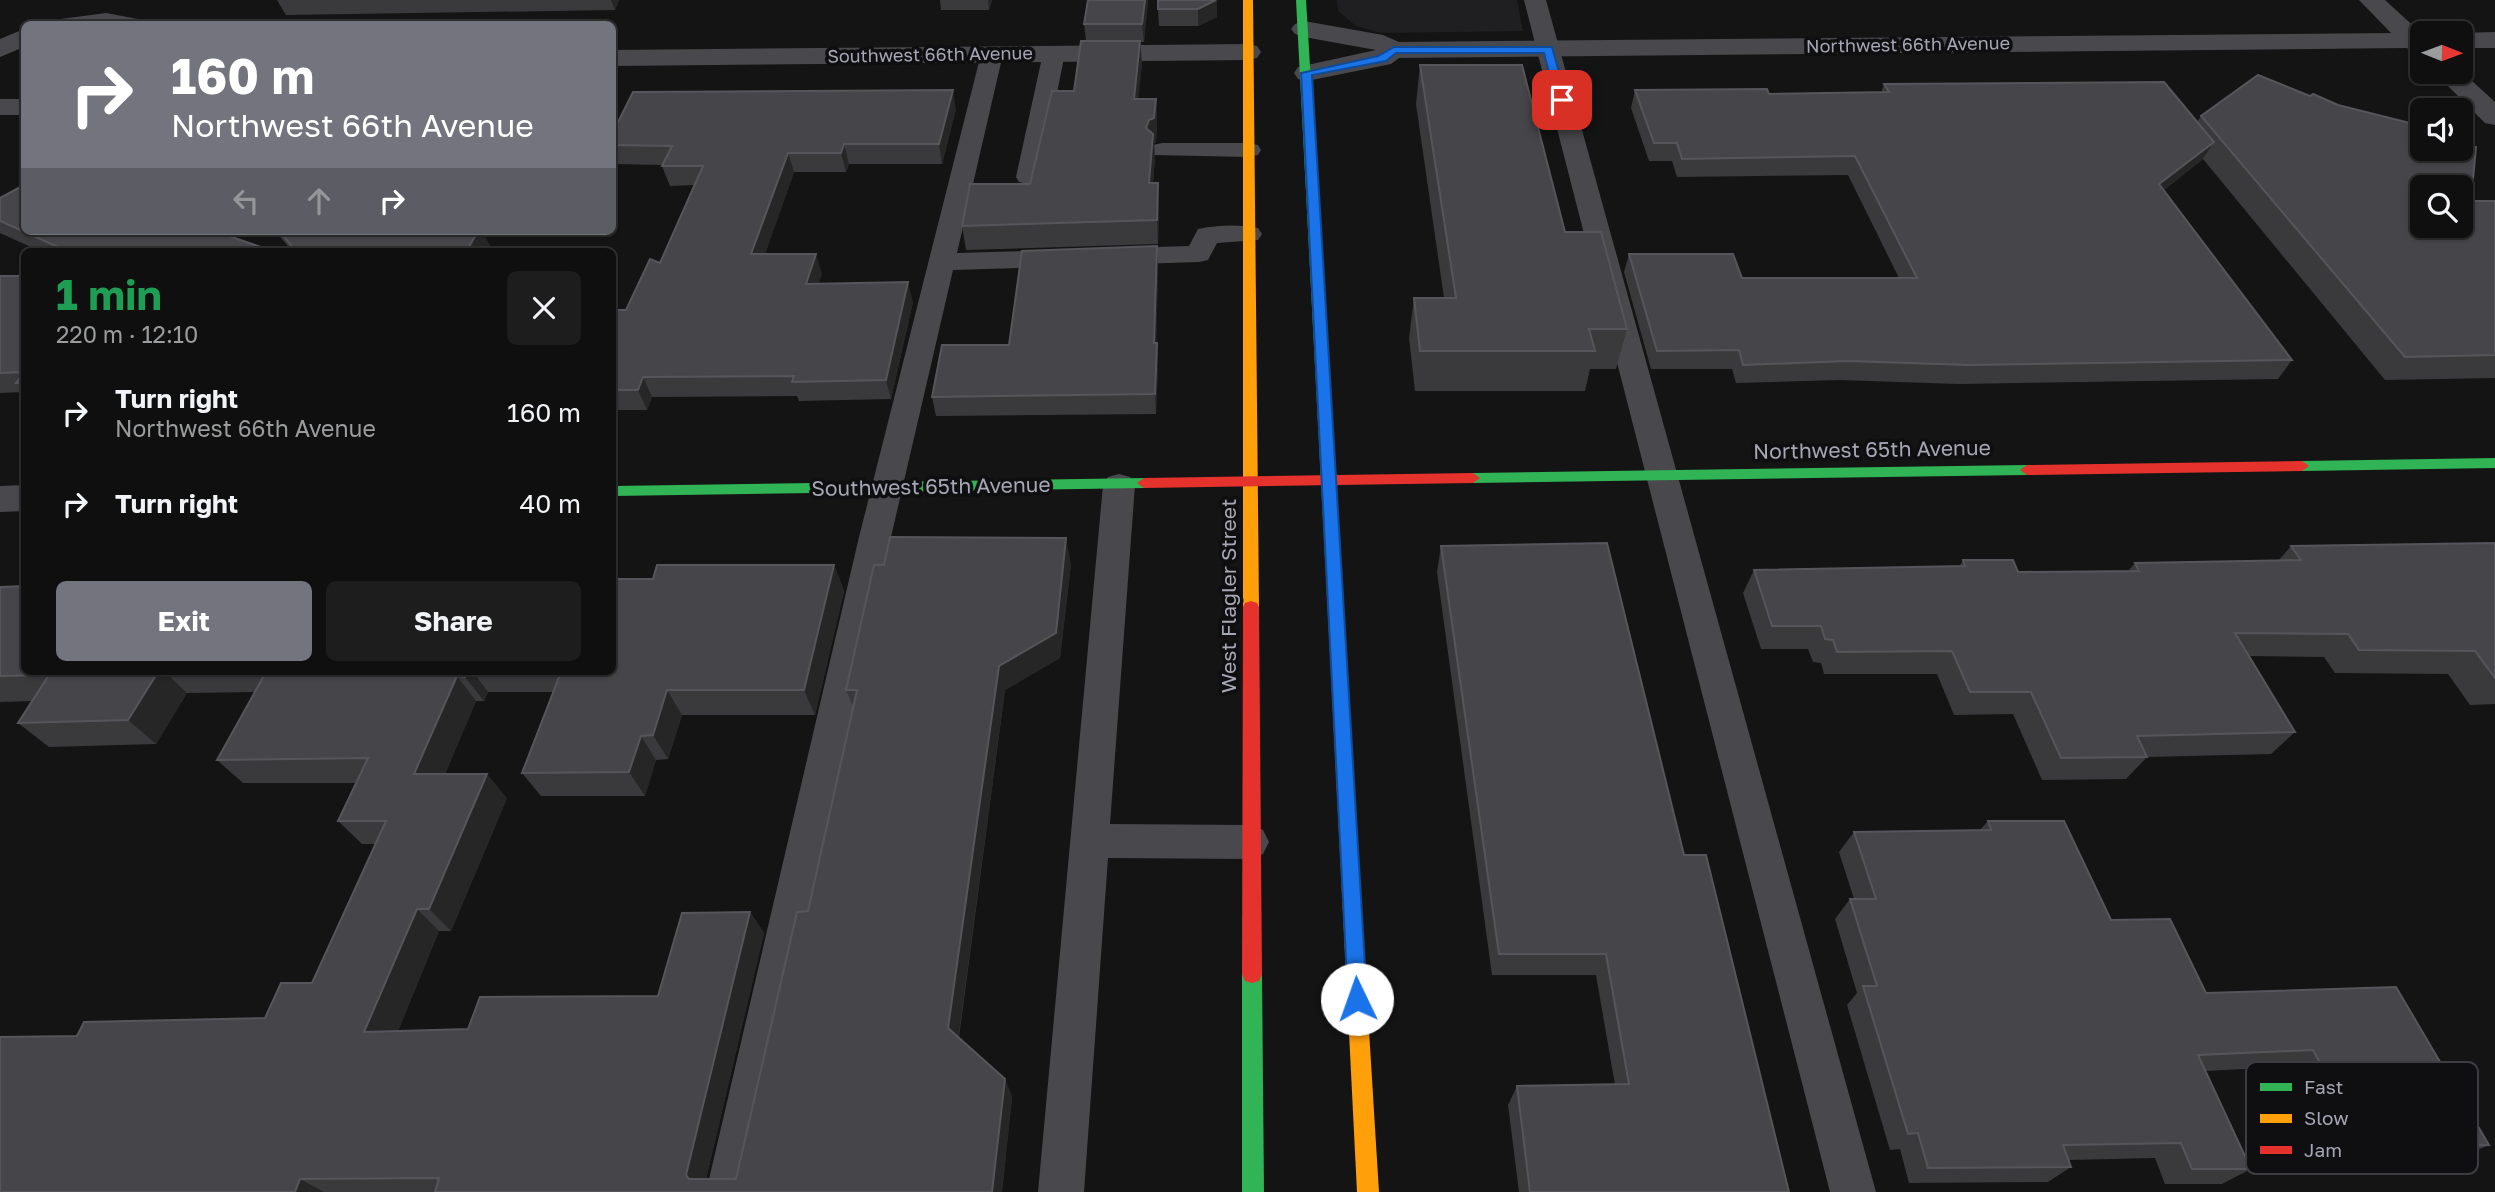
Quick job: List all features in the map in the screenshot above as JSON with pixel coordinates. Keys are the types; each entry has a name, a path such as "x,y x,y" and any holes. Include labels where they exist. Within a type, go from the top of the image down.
{"main road":[{"name":"West Flagler Street","path":"1248,0 1253,1192"},
{"path":"1301,0 1368,1192"},
{"name":"Northwest 65th Avenue","path":"1250,483 1660,474 2495,463"},
{"name":"Southwest 65th Avenue","path":"616,491 1250,483"}],"street":[{"path":"118,21 127,0"},
{"path":"2371,0 2410,35"},
{"name":"Northwest 66th Avenue","path":"1304,30 1383,43 1394,50 2410,43"},
{"path":"0,49 21,38"},
{"path":"2473,40 2495,40"},
{"name":"Northwest 66th Avenue","path":"1307,73 1382,58 1394,50"},
{"name":"Southwest 66th Avenue","path":"616,58 1248,52"},
{"path":"2460,84 2495,117"},
{"path":"0,499 21,498"}],"lane":[{"path":"1535,0 1853,1192"},
{"path":"1028,177 1054,53"},
{"path":"729,1192 886,488 992,54"},
{"path":"1162,150 1249,150"},
{"path":"941,262 1199,254 1208,235 1249,234"},
{"path":"1061,1192 1119,485"},
{"path":"1090,841 1250,842"}],"shaded area":[{"path":"1337,0 1517,0 1523,31 1381,33 1356,26 1338,11"}],"building":[{"path":"1088,0 1145,0 1142,24 1084,24"},
{"path":"1158,0 1216,0 1198,9 1158,9"},
{"path":"1081,41 1140,41 1134,99 1156,99 1154,118 1149,120 1146,128 1153,134 1149,183 1158,183 1157,220 962,226 970,184 1030,184 1052,91 1074,91"},
{"path":"1420,65 1522,65 1565,232 1601,232 1627,329 1589,329 1595,351 1420,351 1414,298 1456,298"},
{"path":"2258,75 2338,105 2410,123 2410,161 2473,161 2473,146 2476,147 2473,179 2473,175 2410,175 2410,238 2473,238 2473,201 2495,201 2495,355 2405,357 2201,116"},
{"path":"2164,82 2214,142 2159,184 2292,360 1968,365 1848,361 1743,365 1739,350 1657,351 1629,254 1733,254 1742,278 1917,278 1855,156 1682,159 1677,143 1654,143 1635,90 1767,89 1769,94 1889,92 1884,84"},
{"path":"953,90 939,144 844,144 841,153 788,153 751,254 816,254 806,284 908,282 886,380 792,382 794,376 643,377 638,390 616,390 616,310 626,310 650,259 660,263 703,166 662,166 672,146 616,145 616,126 633,92"},
{"path":"21,187 21,230 0,221 0,198"},
{"path":"31,235 226,235 264,248 60,248"},
{"path":"282,235 476,235 468,248 294,248"},
{"path":"1157,246 1155,394 932,397 942,345 1009,345 1022,251"},
{"path":"0,276 21,276 21,372 0,373"},
{"path":"890,537 1066,538 1056,633 999,666 948,1028 1005,1079 992,1192 435,1192 439,1178 300,1179 295,1192 0,1192 0,1037 77,1036 84,1022 265,1018 281,983 312,983 386,821 338,821 368,758 217,760 264,675 466,675 457,676 414,774 487,774 429,909 417,909 364,1032 468,1029 480,997 658,996 682,913 750,912 686,1175 689,1179 736,1179 797,912 808,911 857,690 846,690 874,565 884,565"},
{"path":"1607,543 1684,855 1706,855 1789,1192 1530,1192 1517,1086 1629,1084 1606,954 1499,954 1441,546"},
{"path":"2495,543 2495,678 2475,651 2359,650 2348,634 2235,633 2295,732 2137,736 2147,757 2061,758 2031,692 1970,692 1952,651 1837,652 1833,640 1825,639 1821,626 1772,626 1754,570 1965,566 1963,560 2013,560 2018,572 2139,571 2135,563 2301,560 2291,546"},
{"path":"657,565 834,565 804,690 667,690 653,735 641,736 629,772 522,773 560,675 616,675 616,579 653,579"},
{"path":"21,586 21,675 49,675 0,676 0,587"},
{"path":"49,675 156,675 128,720 18,723"},
{"path":"1988,821 2064,821 2111,920 2170,919 2206,993 2396,987 2440,1062 2319,1062 2313,1050 2198,1055 2246,1158 2246,1169 2192,1169 2181,1143 2063,1145 2071,1167 1928,1168 1918,1133 1908,1134 1863,986 1877,986 1850,899 1876,899 1854,832 1991,830"},
{"path":"2478,1126 2489,1145 2478,1145"}],"traffic: fast":[{"path":"1301,0 1340,693"},
{"path":"2302,466 2495,463"},
{"path":"1473,478 2027,470"},
{"path":"616,491 1144,483"},
{"path":"1252,974 1253,1192"}],"traffic: slow":[{"path":"1248,0 1251,607"},
{"path":"1340,693 1368,1192"}],"traffic: jam":[{"path":"2027,470 2302,466"},
{"path":"1144,483 1473,478"},
{"path":"1251,607 1252,974"}],"route":[{"path":"1357,999 1307,73 1382,58 1394,50 1548,50 1562,100"}]}
